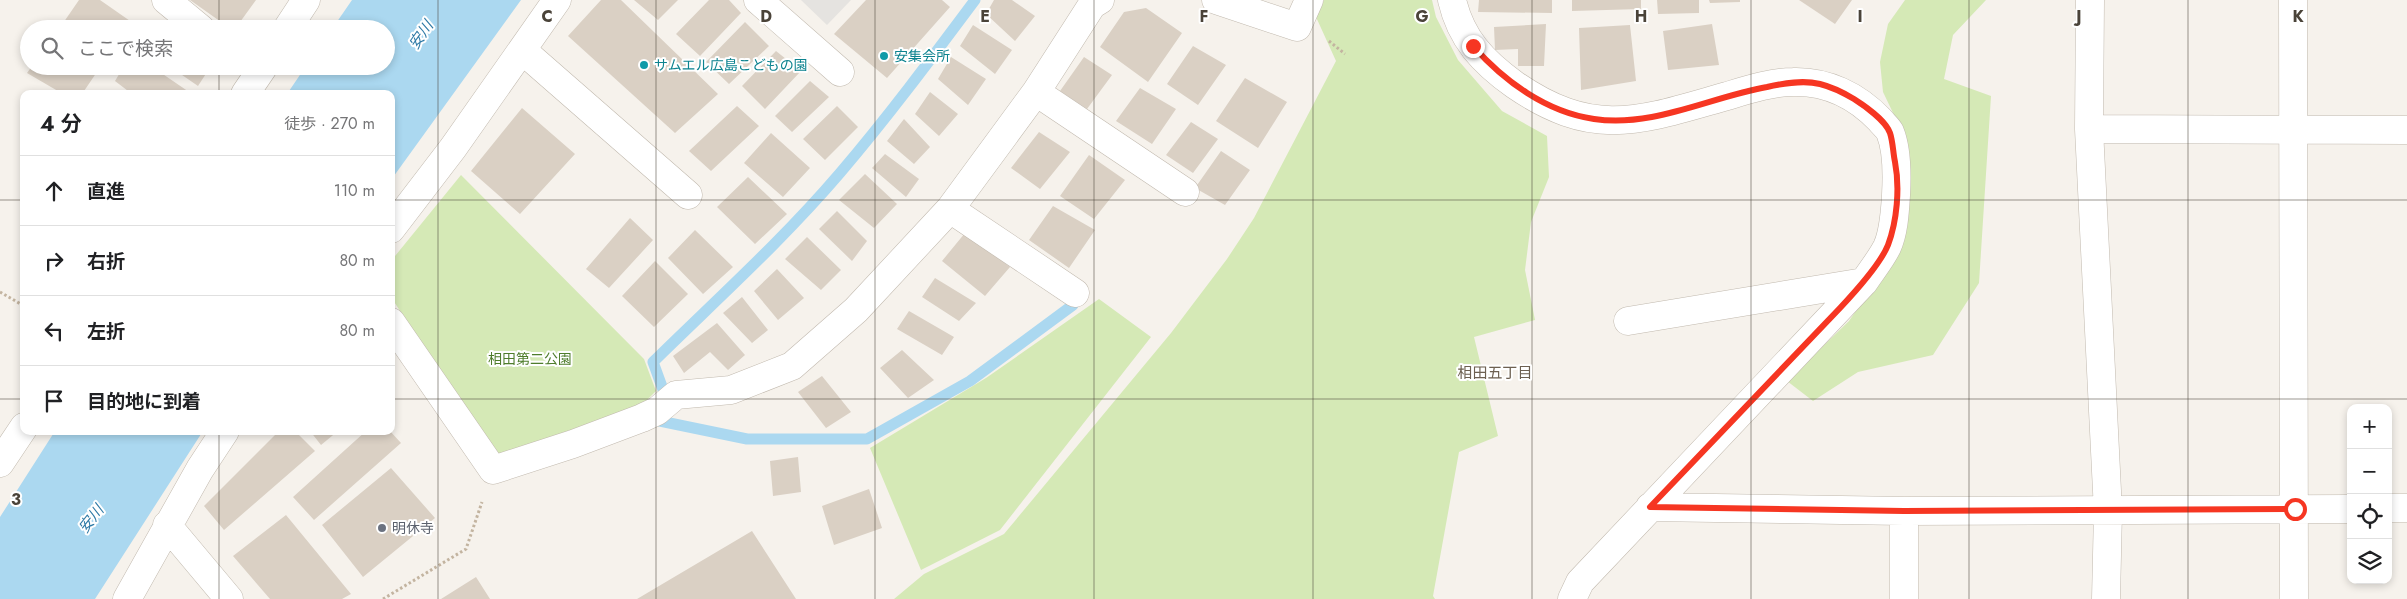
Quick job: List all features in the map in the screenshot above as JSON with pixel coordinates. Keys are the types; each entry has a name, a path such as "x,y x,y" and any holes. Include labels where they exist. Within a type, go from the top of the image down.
{"street":[{"path":"166,0 190,20"},
{"path":"293,20 306,0"},
{"path":"309,20 316,0"},
{"path":"395,217 400,201 522,50 557,0"},
{"path":"758,0 840,72"},
{"path":"395,328 493,470 573,444 642,418 658,411 676,395 731,390 792,366 856,310 950,209 1036,92 1092,5 1100,0"},
{"path":"1216,0 1297,27 1309,0"},
{"path":"1452,0 1457,22 1473,46 1495,71 1536,99 1592,119 1622,122 1656,116 1742,92 1792,82 1820,84 1843,92 1868,107 1890,131 1897,172 1895,212 1888,246 1864,282 1580,582 1572,599"},
{"path":"2090,0 2089,129 2108,512 2106,599"},
{"path":"2293,0 2294,599"},
{"path":"522,50 688,195"},
{"path":"1036,92 1185,192"},
{"path":"2089,129 2407,130"},
{"path":"950,209 1075,293"},
{"path":"1628,321 1864,282"},
{"path":"0,463 20,432"},
{"path":"127,599 167,525 223,435"},
{"path":"1650,507 2108,512 2347,509"},
{"path":"2392,508 2407,508"},
{"path":"1904,511 1904,599"},
{"path":"167,525 229,599"}],"path":[{"path":"0,292 20,304"},
{"path":"383,599 466,549 493,470"}],"green space":[{"path":"1324,0 1432,0 1436,17 1458,60 1502,111 1547,136 1549,177 1531,222 1525,270 1535,320 1474,337 1498,436 1459,452 1433,596 1435,599 894,599 924,574 1004,534 1171,333 1227,259 1254,218 1336,61 1316,17"},
{"path":"1905,0 1986,0 1953,35 1944,79 1991,96 1979,283 1933,355 1858,372 1813,401 1787,381 1849,321 1898,250 1909,197 1907,142 1883,92 1880,62 1888,24"},
{"name":"相田第二公園","path":"461,175 644,359 656,391 638,409 496,459 395,303 395,256"},
{"path":"1099,299 1151,337 1000,530 921,570 870,448 986,378"}],"shaded area":[{"path":"801,0 851,0 827,25"}],"water":[{"name":"安川","path":"352,0 521,0 395,174 395,90 290,90 300,75 395,75 395,20 338,20"},
{"name":"安川","path":"52,435 200,435 95,599 0,599 0,517"}],"building":[{"path":"79,0 100,0 129,20 65,20"},
{"path":"190,0 256,0 242,20 218,20"},
{"name":"サムエル広島こどもの園","path":"601,0 621,0 718,94 675,133 568,36"},
{"path":"634,0 678,0 658,20"},
{"path":"709,0 729,0 741,13 700,56 676,34"},
{"name":"安集会所","path":"866,0 942,0 950,7 887,78 834,34"},
{"path":"994,0 1012,0 1035,16 1015,41 986,14"},
{"path":"1479,0 1552,0 1552,13 1478,12"},
{"path":"1572,0 1641,0 1641,9 1572,11"},
{"path":"1657,0 1699,0 1699,13 1658,14"},
{"path":"1709,0 1740,0 1740,2 1710,3"},
{"path":"1799,0 1852,0 1835,24"},
{"path":"1146,8 1182,33 1148,82 1100,47 1124,12"},
{"path":"745,22 769,46 729,84 706,62"},
{"path":"1546,24 1544,66 1518,66 1518,49 1495,50 1494,27"},
{"path":"1712,24 1719,65 1668,70 1663,31"},
{"path":"973,25 1012,50 995,74 960,46"},
{"path":"1630,25 1636,81 1581,90 1579,28"},
{"path":"1193,46 1226,65 1198,105 1167,84"},
{"path":"776,51 801,71 765,109 742,86"},
{"path":"951,57 986,79 968,105 938,79"},
{"path":"1084,57 1112,75 1087,109 1060,91"},
{"path":"30,75 95,75 85,90 56,90"},
{"path":"119,75 164,75 186,90 127,90 115,81"},
{"path":"182,75 205,75 198,86"},
{"path":"1245,78 1287,102 1258,148 1216,121"},
{"path":"810,81 829,97 792,132 775,116"},
{"path":"1140,88 1176,109 1152,144 1116,121"},
{"path":"930,92 958,114 939,136 915,114"},
{"path":"737,106 759,126 711,171 689,151"},
{"path":"837,106 858,127 825,160 803,139"},
{"path":"522,108 575,154 520,214 471,171"},
{"path":"904,119 930,147 914,164 887,141"},
{"path":"1191,122 1218,139 1193,173 1166,155"},
{"path":"1039,132 1070,152 1040,189 1011,168"},
{"path":"771,133 810,168 783,197 744,163"},
{"path":"1221,151 1250,170 1225,205 1195,188"},
{"path":"885,154 919,179 906,197 872,168"},
{"path":"1089,155 1125,180 1094,219 1060,196"},
{"path":"865,174 897,204 874,228 839,200"},
{"path":"748,177 787,214 755,244 717,207"},
{"path":"1053,206 1095,230 1069,268 1029,240"},
{"path":"837,211 867,241 852,261 819,229"},
{"path":"630,218 653,240 609,288 586,269"},
{"path":"695,230 733,267 703,294 668,258"},
{"path":"965,233 1010,267 985,296 942,261"},
{"path":"807,237 841,270 821,290 785,259"},
{"path":"655,261 688,294 654,327 622,296"},
{"path":"777,269 804,298 778,320 754,291"},
{"path":"935,278 976,303 959,321 922,297"},
{"path":"742,297 768,330 752,343 723,313"},
{"path":"909,311 954,337 942,355 897,329"},
{"path":"717,323 745,355 728,370 710,352 684,373 673,356"},
{"path":"902,350 934,380 908,398 880,368"},
{"path":"822,376 851,412 826,428 798,392"},
{"path":"275,435 299,435 315,451 224,530 204,506"},
{"path":"313,435 333,435 321,445"},
{"path":"362,435 394,435 401,443 314,520 293,497"},
{"path":"798,457 801,492 773,496 770,461"},
{"path":"391,468 435,518 363,577 322,525"},
{"path":"869,489 882,528 834,545 822,506"},
{"path":"286,515 351,594 342,599 270,599 233,556"},
{"path":"752,531 796,599 637,599"},
{"path":"476,577 490,599 441,599"}],"waterway":[{"path":"661,399 665,395 653,362 772,246 818,198 892,110 975,0"},
{"path":"650,419 747,439 867,439 970,381 1073,305"}],"place":[{"name":"安集会所","path":"884,56"},
{"name":"サムエル広島こどもの園","path":"644,65"},
{"name":"明休寺","path":"382,528"}],"district":[{"name":"相田五丁目","path":"1495,373"}],"route":[{"path":"1473,46 1495,71 1536,99 1560,110 1592,119 1622,122 1656,116 1742,92 1792,82 1820,84 1843,92 1868,107 1890,131 1897,172 1895,212 1888,246 1864,282 1751,403 1650,507 2108,512 2295,509"}]}
